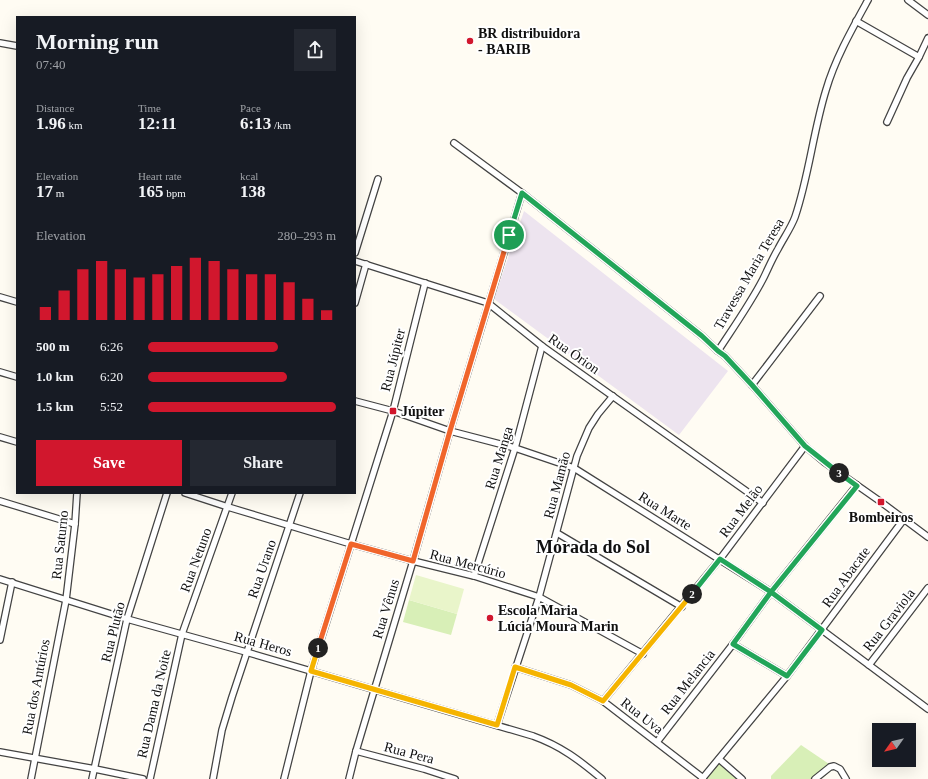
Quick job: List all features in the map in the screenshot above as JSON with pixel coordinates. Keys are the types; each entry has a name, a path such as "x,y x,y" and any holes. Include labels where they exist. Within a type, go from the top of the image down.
{"street":[{"name":"Travessa Maria Teresa","path":"718,351 741,317 763,280 794,219 805,184 826,90 835,63 868,0"},
{"path":"908,0 928,15"},
{"path":"856,21 919,57"},
{"path":"886,122 928,38"},
{"path":"0,43 16,46"},
{"path":"454,143 522,193 702,336 725,356 805,446 824,462 928,537"},
{"path":"356,250 378,179"},
{"name":"Rua Vênus","path":"349,779 450,431 522,193"},
{"name":"Rua Órion","path":"356,261 488,303 542,346 763,503"},
{"path":"356,299 366,264"},
{"name":"Rua Júpiter","path":"284,779 311,671 392,411 425,282"},
{"path":"752,385 820,296"},
{"path":"0,297 16,302"},
{"name":"Rua Manga","path":"474,576 515,448 542,346"},
{"path":"0,372 16,377"},
{"name":"Rua Mamão","path":"497,725 539,596 581,444 598,414 613,396"},
{"name":"Rua Marte","path":"356,402 392,411 450,431 515,448 574,468 771,592 928,709"},
{"path":"0,437 16,442"},
{"name":"Rua Melão","path":"603,701 682,607 763,503 805,446"},
{"name":"Rua Melancia","path":"656,742 733,644 771,592 857,486"},
{"name":"Rua Saturno","path":"66,600 76,524 77,494"},
{"name":"Rua Plutão","path":"92,779 127,619 167,494"},
{"name":"Rua Mercúrio","path":"188,494 351,544 474,576 539,596 643,654"},
{"name":"Rua Netuno","path":"182,634 232,494"},
{"name":"Rua Urano","path":"213,779 222,730 246,652 300,494"},
{"path":"0,501 76,524"},
{"name":"Rua Abacate","path":"702,779 787,676 904,519"},
{"path":"557,533 682,607"},
{"name":"Rua Heros","path":"0,579 127,619 246,652 497,725 550,742 569,752 602,779"},
{"path":"0,640 12,582"},
{"name":"Rua Graviola","path":"869,666 928,588"},
{"name":"Rua dos Antúrios","path":"31,779 66,600"},
{"name":"Rua Dama da Noite","path":"150,779 182,634"},
{"path":"733,644 787,676"},
{"name":"Rua Uva","path":"515,667 571,685 603,701 702,779"},
{"name":"Rua Pera","path":"356,751 455,779"},
{"path":"0,752 143,779"},
{"path":"718,759 742,779"},
{"path":"816,779 830,767 837,767 846,779"}],"shaded area":[{"path":"524,211 728,371 679,435 494,299"}],"green space":[{"path":"416,575 464,589 457,614 409,600"},
{"path":"409,600 457,614 451,635 403,622"},
{"path":"801,745 835,768 821,779 771,779 771,776"},
{"path":"718,763 737,779 705,779"}],"place":[{"name":"BR distribuidora - BARIB","path":"470,41"},
{"name":"Júpiter","path":"393,411"},
{"name":"Bombeiros","path":"881,502"},
{"name":"Escola Maria Lúcia Moura Marin","path":"490,618"}],"district":[{"name":"Morada do Sol","path":"593,547"}],"route":[{"path":"509,235 450,431 413,561 351,544 311,671 497,725 515,667 571,685 603,701 720,559 771,592 822,630 787,676 733,644 771,592 857,486 805,446 725,356 522,193 509,235"}]}
